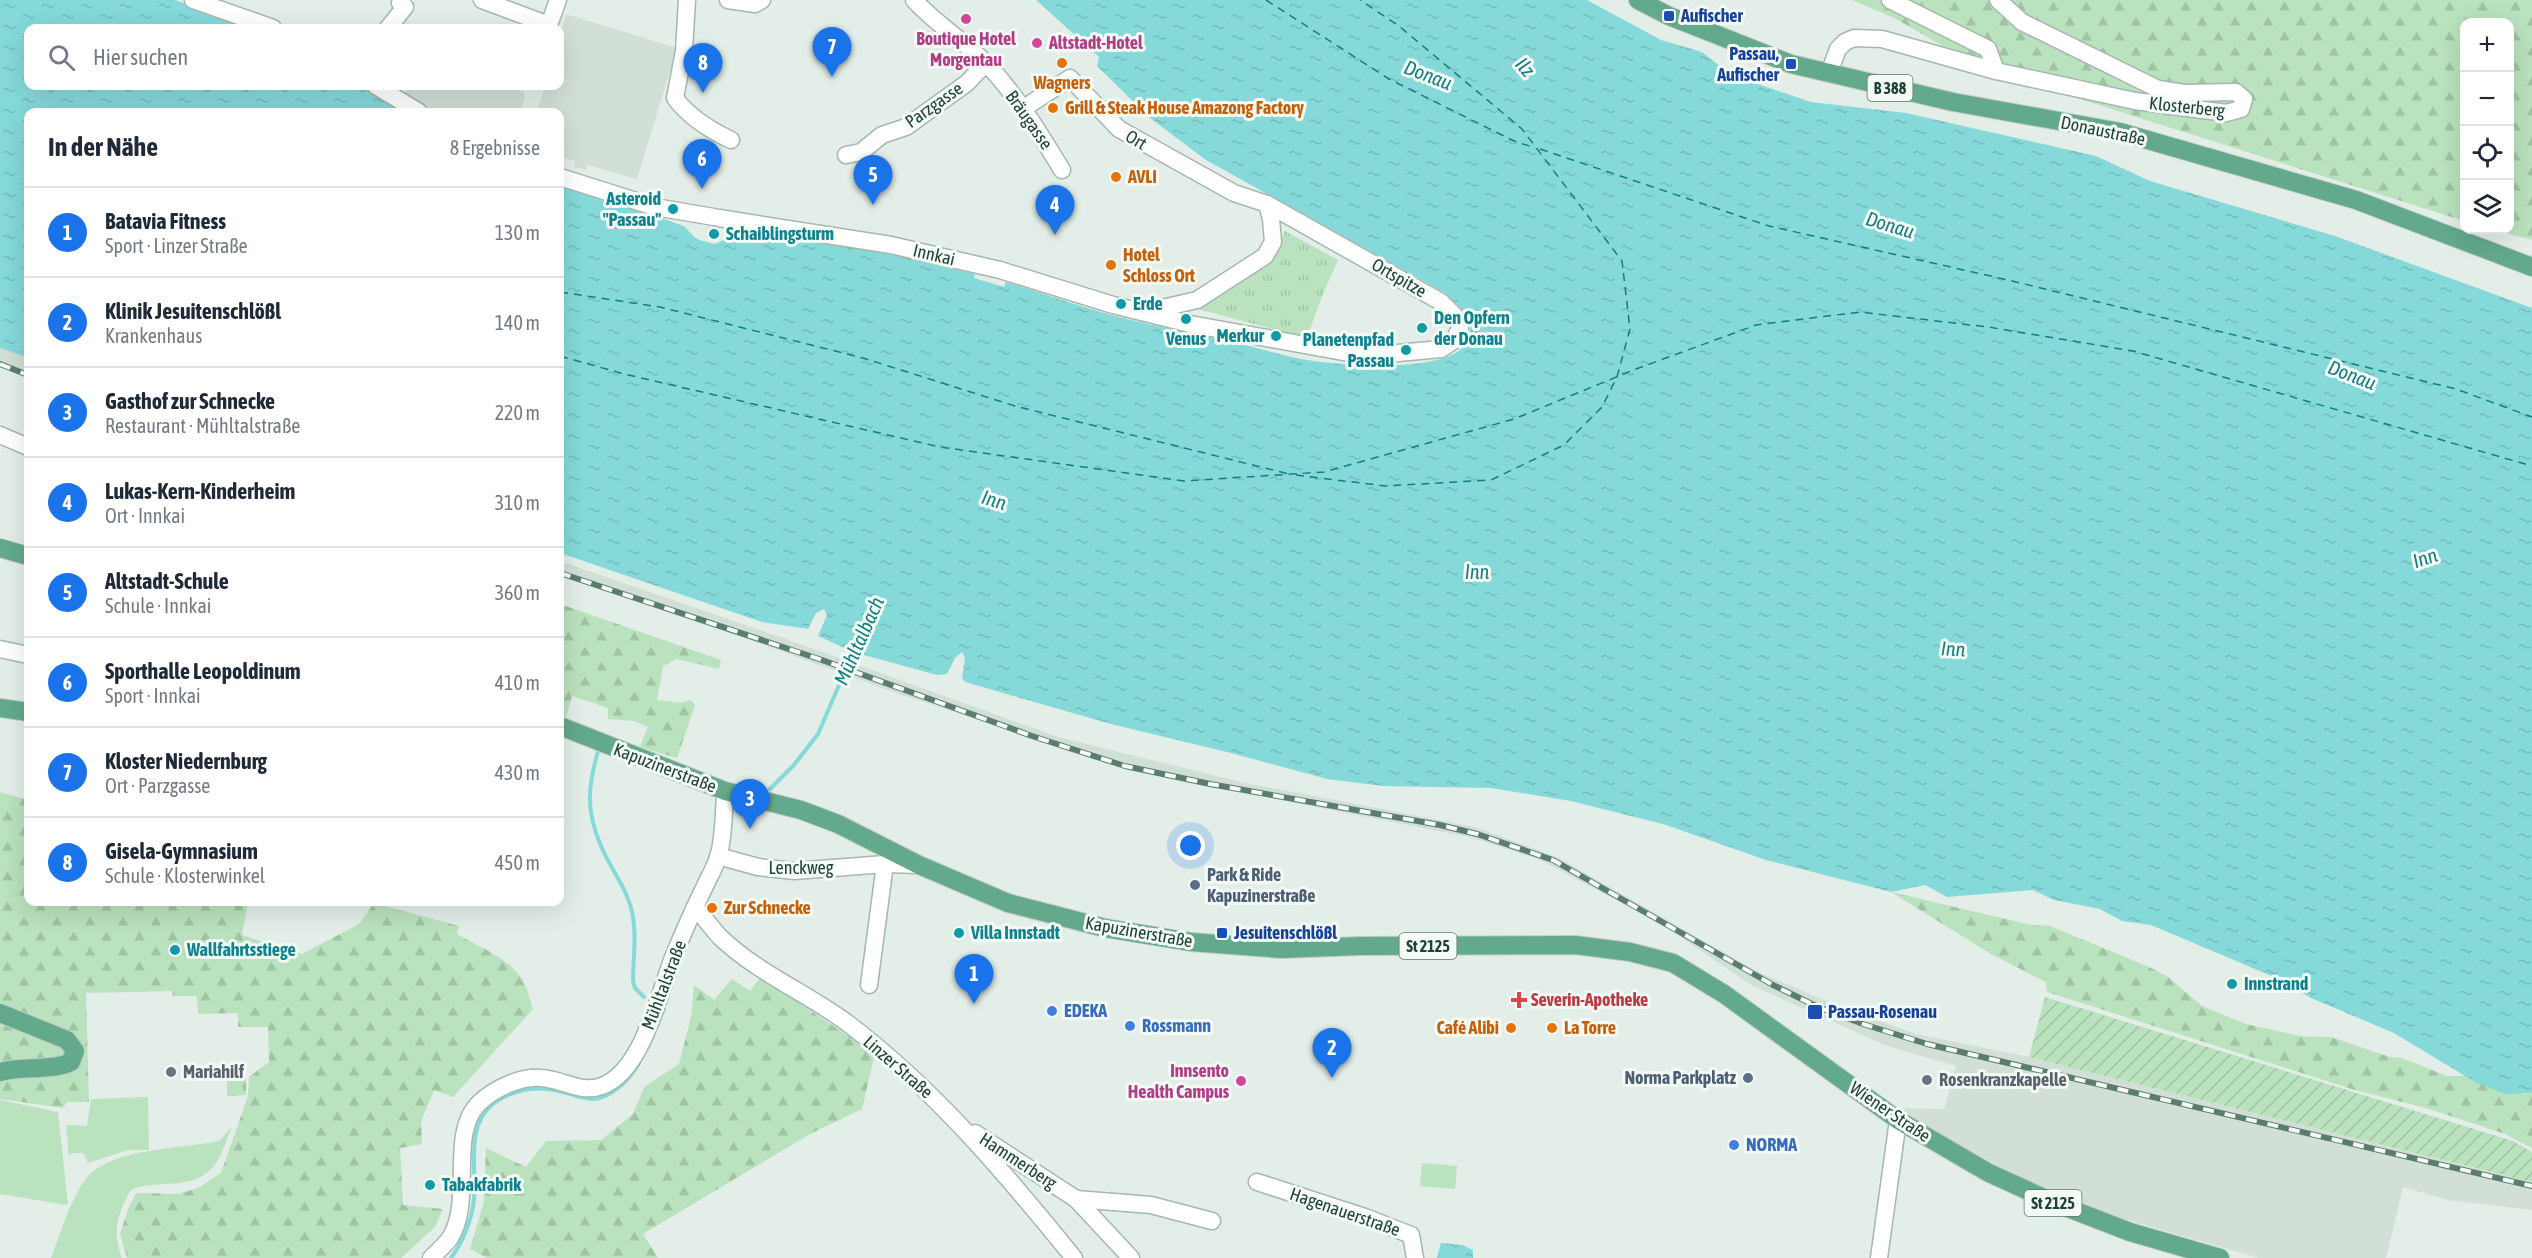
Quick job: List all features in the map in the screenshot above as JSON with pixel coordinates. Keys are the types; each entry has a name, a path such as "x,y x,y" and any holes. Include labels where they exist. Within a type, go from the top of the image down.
{"main road":[{"name":"Donaustraße","path":"1638,0 1669,16 1791,64 1953,102 2120,132 2356,200 2532,267"},
{"path":"0,548 24,555"},
{"path":"0,708 24,711"},
{"name":"Kapuzinerstraße","path":"564,728 725,791 801,810 838,824 919,865 1000,900 1038,912 1105,928 1191,942 1281,949 1360,946 1575,945"},
{"name":"Wiener Straße","path":"1575,945 1630,952 1673,963 1724,994 1899,1120 1989,1173 2055,1203 2130,1232 2220,1258"},
{"path":"0,1012 67,1040 75,1051 71,1062 64,1065 28,1066 0,1072"}],"street":[{"path":"193,0 262,24"},
{"path":"391,24 405,7 400,3 402,0"},
{"path":"482,0 546,24"},
{"path":"549,24 558,0"},
{"path":"687,0 684,51 675,98 683,109 718,134 731,140"},
{"path":"728,0 755,4 762,0"},
{"name":"Bräugasse","path":"914,0 927,15 986,63 1024,108 1062,170"},
{"path":"1890,0 1989,49 1996,71"},
{"name":"Klosterberg","path":"1829,74 1838,49 1845,42 1854,38 1882,39 1996,71 2159,105 2226,112 2241,110 2244,105 2244,99 2236,92 2170,92 2145,84 2022,22 1998,0"},
{"name":"Parzgasse","path":"846,155 861,152 882,135 906,127 967,83 986,63"},
{"name":"Ort","path":"1024,108 1070,78 1119,129 1234,192 1266,204"},
{"path":"383,90 412,108"},
{"name":"Innkai","path":"564,178 655,207 891,245 1000,270 1113,305 1146,312"},
{"path":"1146,312 1197,300 1265,256 1273,242 1271,219 1266,204"},
{"name":"Ortspitze","path":"1146,312 1190,324 1365,356 1441,349 1454,341 1460,329 1458,319 1441,302 1266,204"},
{"path":"0,435 24,445"},
{"path":"0,649 24,654"},
{"name":"Mühltalstraße","path":"431,1258 450,1238 459,1213 464,1178 463,1143 469,1121 478,1104 519,1080 540,1077 577,1088 593,1089 606,1085 630,1060 656,1012 669,965 718,856 725,791"},
{"name":"Lenckweg","path":"718,856 758,867 794,871 885,864 919,865"},
{"path":"869,985 885,864"},
{"name":"Linzer Straße","path":"695,907 722,939 754,964 849,1024 915,1080 959,1123 1074,1258"},
{"path":"1879,1258 1899,1120"},
{"name":"Hammerberg","path":"959,1123 1076,1199 1131,1258"},
{"name":"Hagenauerstraße","path":"1257,1182 1365,1217 1411,1235 1415,1258"},
{"name":"Hammerberg","path":"1076,1199 1151,1205 1212,1221"}],"shaded area":[{"path":"566,14 677,48 637,179 587,165 586,170 574,166 575,161 564,158 564,108 538,108 544,90 564,90 563,24"},
{"path":"407,90 517,90 523,92 525,97 521,108 422,108 412,103 405,94"},
{"path":"0,348 24,357 24,375 0,366"},
{"path":"564,562 1058,737 1241,782 1475,827 1559,858 1758,972 1833,1004 1916,1034 2029,1057 2532,1182 2532,1210 2448,1200 2403,1187 2386,1258 2259,1258 2117,1217 2008,1172 1897,1108 1944,1109 1956,1066 1887,1046 1751,985 1660,923 1538,859 1469,837 1270,798 1059,746 899,694 660,607 564,576"}],"green space":[{"path":"1852,0 2532,0 2532,240 2510,234 2514,234 2514,18 2460,18 2460,220 1979,67 1896,19"},
{"path":"1285,231 1338,260 1307,338 1194,308 1269,265"},
{"path":"564,605 721,660 719,669 676,659 663,666 657,700 680,703 691,700 695,705 677,758 640,747 648,727 634,721 608,719 608,708 572,696 565,721"},
{"path":"0,792 24,799 24,906 247,906 242,935 302,954 359,924 372,906 385,906 459,926 457,934 511,966 524,982 533,1009 453,1097 434,1090 421,1122 422,1144 400,1148 403,1205 443,1209 435,1227 401,1258 127,1258 120,1234 136,1193 178,1194 198,1188 221,1173 248,1096 249,1077 269,1062 268,1027 238,1027 238,1013 198,1014 197,996 173,996 172,991 86,993 89,1102 67,1102 63,1108 0,1099"},
{"path":"1891,892 2031,925 2050,926 2167,976 2202,1006 2246,1024 2300,1036 2331,1037 2390,1057 2402,1058 2447,1076 2465,1076 2475,1082 2523,1094 2532,1093 2532,1148 2505,1134 2426,1108 2355,1090 2047,992 2046,982 1991,954"},
{"path":"760,978 875,1053 862,1109 810,1134 643,1234 658,1258 487,1258 470,1249 484,1202 486,1148 526,1167 546,1141 601,1140 633,1114 644,1087 679,1064 691,1017 694,985 714,1000 732,979 750,991"},
{"path":"2045,997 2513,1141 2532,1152 2532,1182 2029,1057"},
{"path":"227,1076 246,1077 246,1095 227,1096"},
{"path":"148,1097 149,1150 128,1150 88,1163 83,1153 73,1153 69,1156 66,1125 87,1126 91,1099"},
{"path":"0,1100 58,1112 68,1205 0,1194"},
{"path":"232,1127 216,1163 202,1176 180,1183 139,1187 131,1190 119,1215 117,1240 122,1258 51,1258 78,1191 90,1174 101,1166 132,1154 215,1142 220,1140"},
{"path":"1422,1163 1457,1166 1455,1189 1420,1186"}],"water":[{"path":"0,0 175,0 242,24 24,24 24,90 370,90 399,108 24,108 24,357 0,348"},
{"path":"1036,0 1587,0 1661,40 1702,52 1731,75 1811,102 1906,113 2096,156 2150,181 2335,236 2532,308 2532,1093 2505,1094 2475,1082 2394,1033 2311,998 2281,980 2151,925 2122,921 2100,909 2054,900 2033,890 1947,897 1925,885 1891,892 1766,860 1663,824 1571,801 1491,788 1383,786 1327,779 1111,724 965,682 962,678 965,658 962,652 955,658 947,674 937,675 853,652 818,636 827,615 824,609 816,613 808,629 762,622 564,554 564,184 684,226 697,239 715,244 734,235 759,238 771,236 772,231 886,253 975,274 974,278 1004,287 1006,282 1115,316 1301,359 1365,365 1419,363 1442,359 1459,350 1469,338 1470,324 1464,312 1445,293 1206,160 1150,118 1097,66 1099,57"},
{"path":"1441,1243 1462,1245 1473,1250 1473,1258 1437,1258"}],"waterway":[{"name":"Mühltalbach","path":"770,789 794,765 818,734 855,648"},
{"path":"599,748 592,774 590,797 592,820 601,846 630,903 634,929 633,981 635,988 644,997"},
{"name":"Mühltalbach","path":"648,1047 664,1009"},
{"name":"Mühltalbach","path":"451,1258 463,1238 473,1207 475,1136 484,1113 500,1099 524,1090 550,1089 589,1099 601,1098 620,1086 639,1063"}],"ferry route":[{"path":"1266,0 1389,79 1514,141 1535,148"},
{"path":"1296,475 1385,486 1491,480 1564,445 1602,407 1617,377 1630,329 1622,261 1522,129 1399,26 1360,0"},
{"path":"1540,149 1769,226 2008,280 2456,389 2532,417"},
{"path":"564,293 660,307 863,358 1015,406 1289,474"},
{"path":"564,357 624,374 940,447 1184,481 1324,472 1514,419 1636,369 1756,325 1860,312 1988,327 2133,351 2532,466"}],"railway":[{"path":"0,364 24,373"},
{"path":"564,574 822,660 1032,736 1125,766 1210,784 1440,825 1477,834 1553,860 1773,985 1818,1007 1927,1044 2532,1186"}],"place":[{"name":"Aufischer","path":"1669,16"},
{"name":"Boutique Hotel Morgentau","path":"966,19"},
{"name":"Altstadt-Hotel","path":"1037,43"},
{"name":"Wagners","path":"1062,63"},
{"name":"Passau, Aufischer","path":"1791,64"},
{"name":"Kloster Niedernburg","path":"832,77"},
{"name":"Gisela-Gymnasium","path":"703,93"},
{"name":"Grill & Steak House Amazong Factory","path":"1053,108"},
{"name":"AVLI","path":"1116,177"},
{"name":"Sporthalle Leopoldinum","path":"702,189"},
{"name":"Altstadt-Schule","path":"873,205"},
{"name":"Asteroid \"Passau\"","path":"673,209"},
{"name":"Schaiblingsturm","path":"714,234"},
{"name":"Lukas-Kern-Kinderheim","path":"1055,235"},
{"name":"Hotel Schloss Ort","path":"1111,265"},
{"name":"Erde","path":"1121,304"},
{"name":"Venus","path":"1186,319"},
{"name":"Den Opfern der Donau","path":"1422,328"},
{"name":"Merkur","path":"1276,336"},
{"name":"Planetenpfad Passau","path":"1406,350"},
{"name":"Gasthof zur Schnecke","path":"750,829"},
{"name":"Park & Ride Kapuzinerstraße","path":"1195,885"},
{"name":"Zur Schnecke","path":"712,908"},
{"name":"Villa Innstadt","path":"959,933"},
{"name":"Jesuitenschlößl","path":"1222,933"},
{"name":"Wallfahrtsstiege","path":"175,950"},
{"name":"Innstrand","path":"2232,984"},
{"name":"Severin-Apotheke","path":"1519,1000"},
{"name":"Batavia Fitness","path":"974,1004"},
{"name":"EDEKA","path":"1052,1011"},
{"name":"Passau-Rosenau","path":"1815,1012"},
{"name":"Rossmann","path":"1130,1026"},
{"name":"Café Alibi","path":"1511,1028"},
{"name":"La Torre","path":"1552,1028"},
{"name":"Mariahilf","path":"171,1072"},
{"name":"Klinik Jesuitenschlößl","path":"1332,1078"},
{"name":"Norma Parkplatz","path":"1748,1078"},
{"name":"Rosenkranzkapelle","path":"1927,1080"},
{"name":"Innsento Health Campus","path":"1241,1081"},
{"name":"NORMA","path":"1734,1145"},
{"name":"Tabakfabrik","path":"430,1185"}],"water label":[{"name":"Ilz","path":"1525,67"},
{"name":"Donau","path":"1428,75"},
{"name":"Donau","path":"1890,225"},
{"name":"Donau","path":"2352,375"},
{"name":"Inn","path":"994,500"},
{"name":"Inn","path":"2425,558"},
{"name":"Inn","path":"1477,572"},
{"name":"Inn","path":"1953,649"}]}
